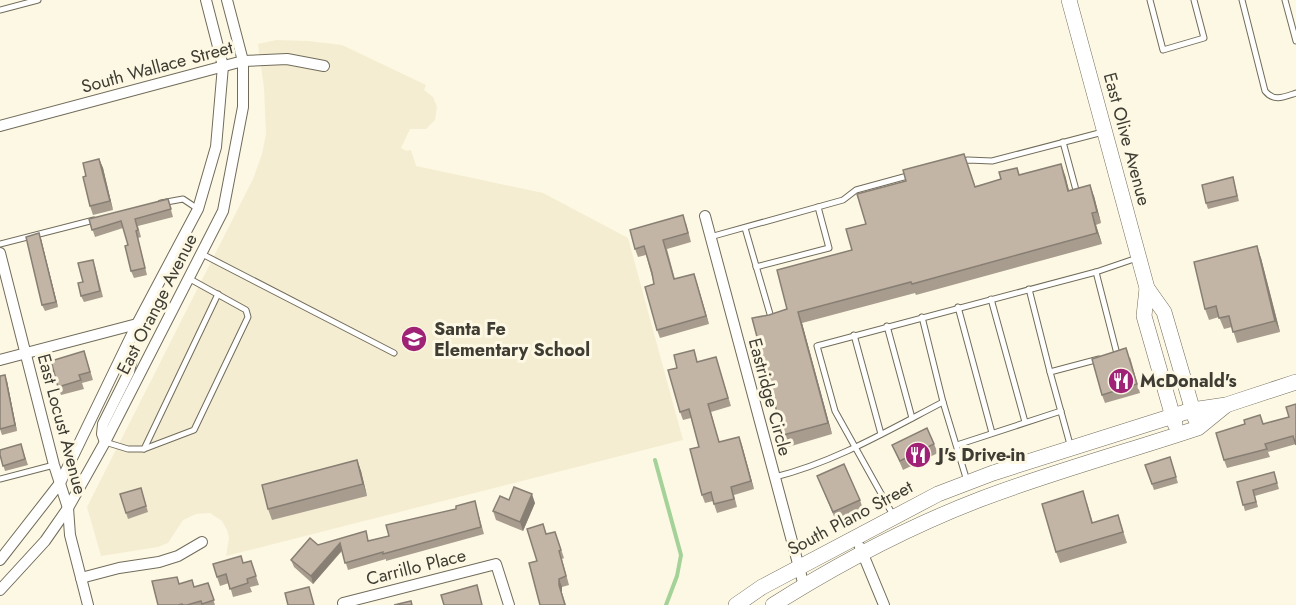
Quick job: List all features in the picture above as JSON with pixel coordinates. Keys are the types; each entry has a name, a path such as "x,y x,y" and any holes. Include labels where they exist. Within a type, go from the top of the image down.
{"main road":[{"name":"East Olive Avenue","path":"1069,0 1148,288 1164,312 1198,428"},
{"name":"East Olive Avenue","path":"1148,288 1144,316 1178,435"},
{"path":"773,605 863,554 946,513 997,493 1198,428 1226,405 1296,382"},
{"name":"South Plano Street","path":"736,605 762,587 894,516 967,482 1192,410 1226,405"},
{"path":"913,529 919,516 964,494 967,482"}],"street":[{"name":"East Orange Avenue","path":"0,560 60,483 137,324 198,209 216,147 223,66 206,0"},
{"name":"East Orange Avenue","path":"0,590 45,541 68,508 190,279 223,211 243,107 243,61 227,0"},
{"name":"South Wallace Street","path":"0,126 243,61 287,59 324,66"},
{"name":"Eastridge Circle","path":"705,216 804,586"},
{"name":"East Locust Avenue","path":"0,253 54,465 68,508 70,535 88,605"},
{"path":"0,360 137,324"},
{"path":"105,441 102,434 103,424 129,372 132,360 128,343"},
{"path":"855,537 884,605"},
{"path":"81,578 119,568 159,562 178,556 202,542"},
{"name":"Carrillo Place","path":"344,604 496,564 509,605"}],"lane":[{"path":"0,10 38,0"},
{"path":"1150,0 1163,50 1204,38 1194,0"},
{"path":"1242,0 1265,91 1270,97 1276,99 1296,93"},
{"path":"1285,0 1296,40"},
{"path":"957,163 968,160 992,161 1105,131"},
{"path":"1063,142 1076,190"},
{"path":"710,237 843,200 856,190 923,172"},
{"path":"149,206 183,199 198,209"},
{"path":"756,267 829,248 818,207"},
{"path":"0,244 103,218"},
{"path":"745,228 772,322"},
{"path":"202,254 394,353"},
{"path":"894,516 835,411 817,346 1096,272 1140,257"},
{"path":"1050,372 1117,354 1096,272"},
{"path":"105,441 128,449 144,449 194,430 248,317 246,310 190,279"},
{"path":"1029,289 1071,448"},
{"path":"144,449 218,294"},
{"path":"991,299 1025,422"},
{"path":"958,308 992,433"},
{"path":"922,317 943,402 967,482"},
{"path":"887,327 912,418"},
{"path":"855,335 881,434"},
{"path":"775,477 801,471 855,448 943,402"},
{"path":"957,445 1061,411"},
{"path":"0,479 54,465"}],"shaded area":[{"name":"Santa Fe Elementary School","path":"277,40 342,45 426,85 424,90 433,97 437,107 435,120 426,129 410,129 401,148 411,150 416,166 543,193 628,238 683,440 226,556 229,538 227,530 222,521 210,513 196,514 183,520 168,543 158,547 101,556 87,507 253,179 266,134 264,88 258,44"}],"building":[{"path":"964,154 975,187 1001,179 999,172 1017,168 1019,175 1061,164 1068,191 1090,185 1097,212 1092,213 1097,233 912,284 911,282 798,312 828,423 783,435 752,318 787,309 777,270 852,250 846,229 866,224 857,194 906,181 903,170"},
{"path":"99,159 110,201 90,206 83,177 86,176 83,163"},
{"path":"1233,177 1237,196 1206,203 1202,185"},
{"path":"168,199 171,209 135,219 145,268 131,271 125,246 128,245 121,221 92,230 89,219"},
{"path":"683,215 688,233 663,240 674,279 694,274 706,316 657,330 645,287 654,284 652,273 644,246 635,249 630,230"},
{"path":"39,233 56,302 42,305 26,237"},
{"path":"1257,246 1275,321 1233,332 1229,316 1219,318 1216,306 1205,309 1194,262"},
{"path":"93,260 100,291 81,296 78,283 83,282 78,263"},
{"path":"1126,348 1137,384 1102,395 1092,359"},
{"path":"694,350 697,362 716,357 728,398 708,404 719,442 739,437 751,481 731,487 734,499 714,504 711,492 702,495 690,449 699,447 689,409 680,412 668,370 677,368 674,355"},
{"path":"84,351 90,372 79,375 81,380 58,387 51,361"},
{"path":"5,375 15,425 0,429 0,376"},
{"path":"1296,404 1296,445 1293,436 1265,444 1267,449 1224,460 1216,433 1245,424 1244,420 1260,415 1263,424 1289,417 1286,407"},
{"path":"927,428 934,444 900,461 892,445"},
{"path":"21,444 25,459 3,466 0,450"},
{"path":"1170,457 1176,477 1152,484 1145,465"},
{"path":"357,460 363,484 268,509 262,485"},
{"path":"844,464 860,500 833,512 817,476"},
{"path":"1274,472 1277,483 1253,490 1256,502 1243,505 1237,482"},
{"path":"514,487 532,494 520,522 493,511 500,496 509,500"},
{"path":"141,488 146,506 126,513 120,494"},
{"path":"1083,491 1092,523 1118,515 1123,532 1056,552 1042,504"},
{"path":"475,501 481,527 345,563 340,543 311,576 291,560 310,538 318,545 366,531 368,541 389,536 386,525 456,509 456,506"},
{"path":"543,524 546,534 555,532 561,550 559,551 566,576 559,579 559,585 565,605 540,605 529,563 537,561 527,529"},
{"path":"241,556 243,563 251,561 256,576 247,579 248,583 230,589 226,574 217,577 213,564"},
{"path":"177,577 179,584 192,580 194,587 208,583 214,600 202,604 201,601 187,605 158,605 152,581"},
{"path":"477,585 482,605 444,605 441,595"},
{"path":"309,587 314,605 288,605 285,593"},
{"path":"411,601 412,605 394,605"}],"waterway":[{"path":"655,460 681,555 677,576 666,605"}],"place":[{"name":"Santa Fe Elementary School","path":"414,339"},
{"name":"McDonald's","path":"1121,381"},
{"name":"J's Drive-in","path":"918,455"}]}
